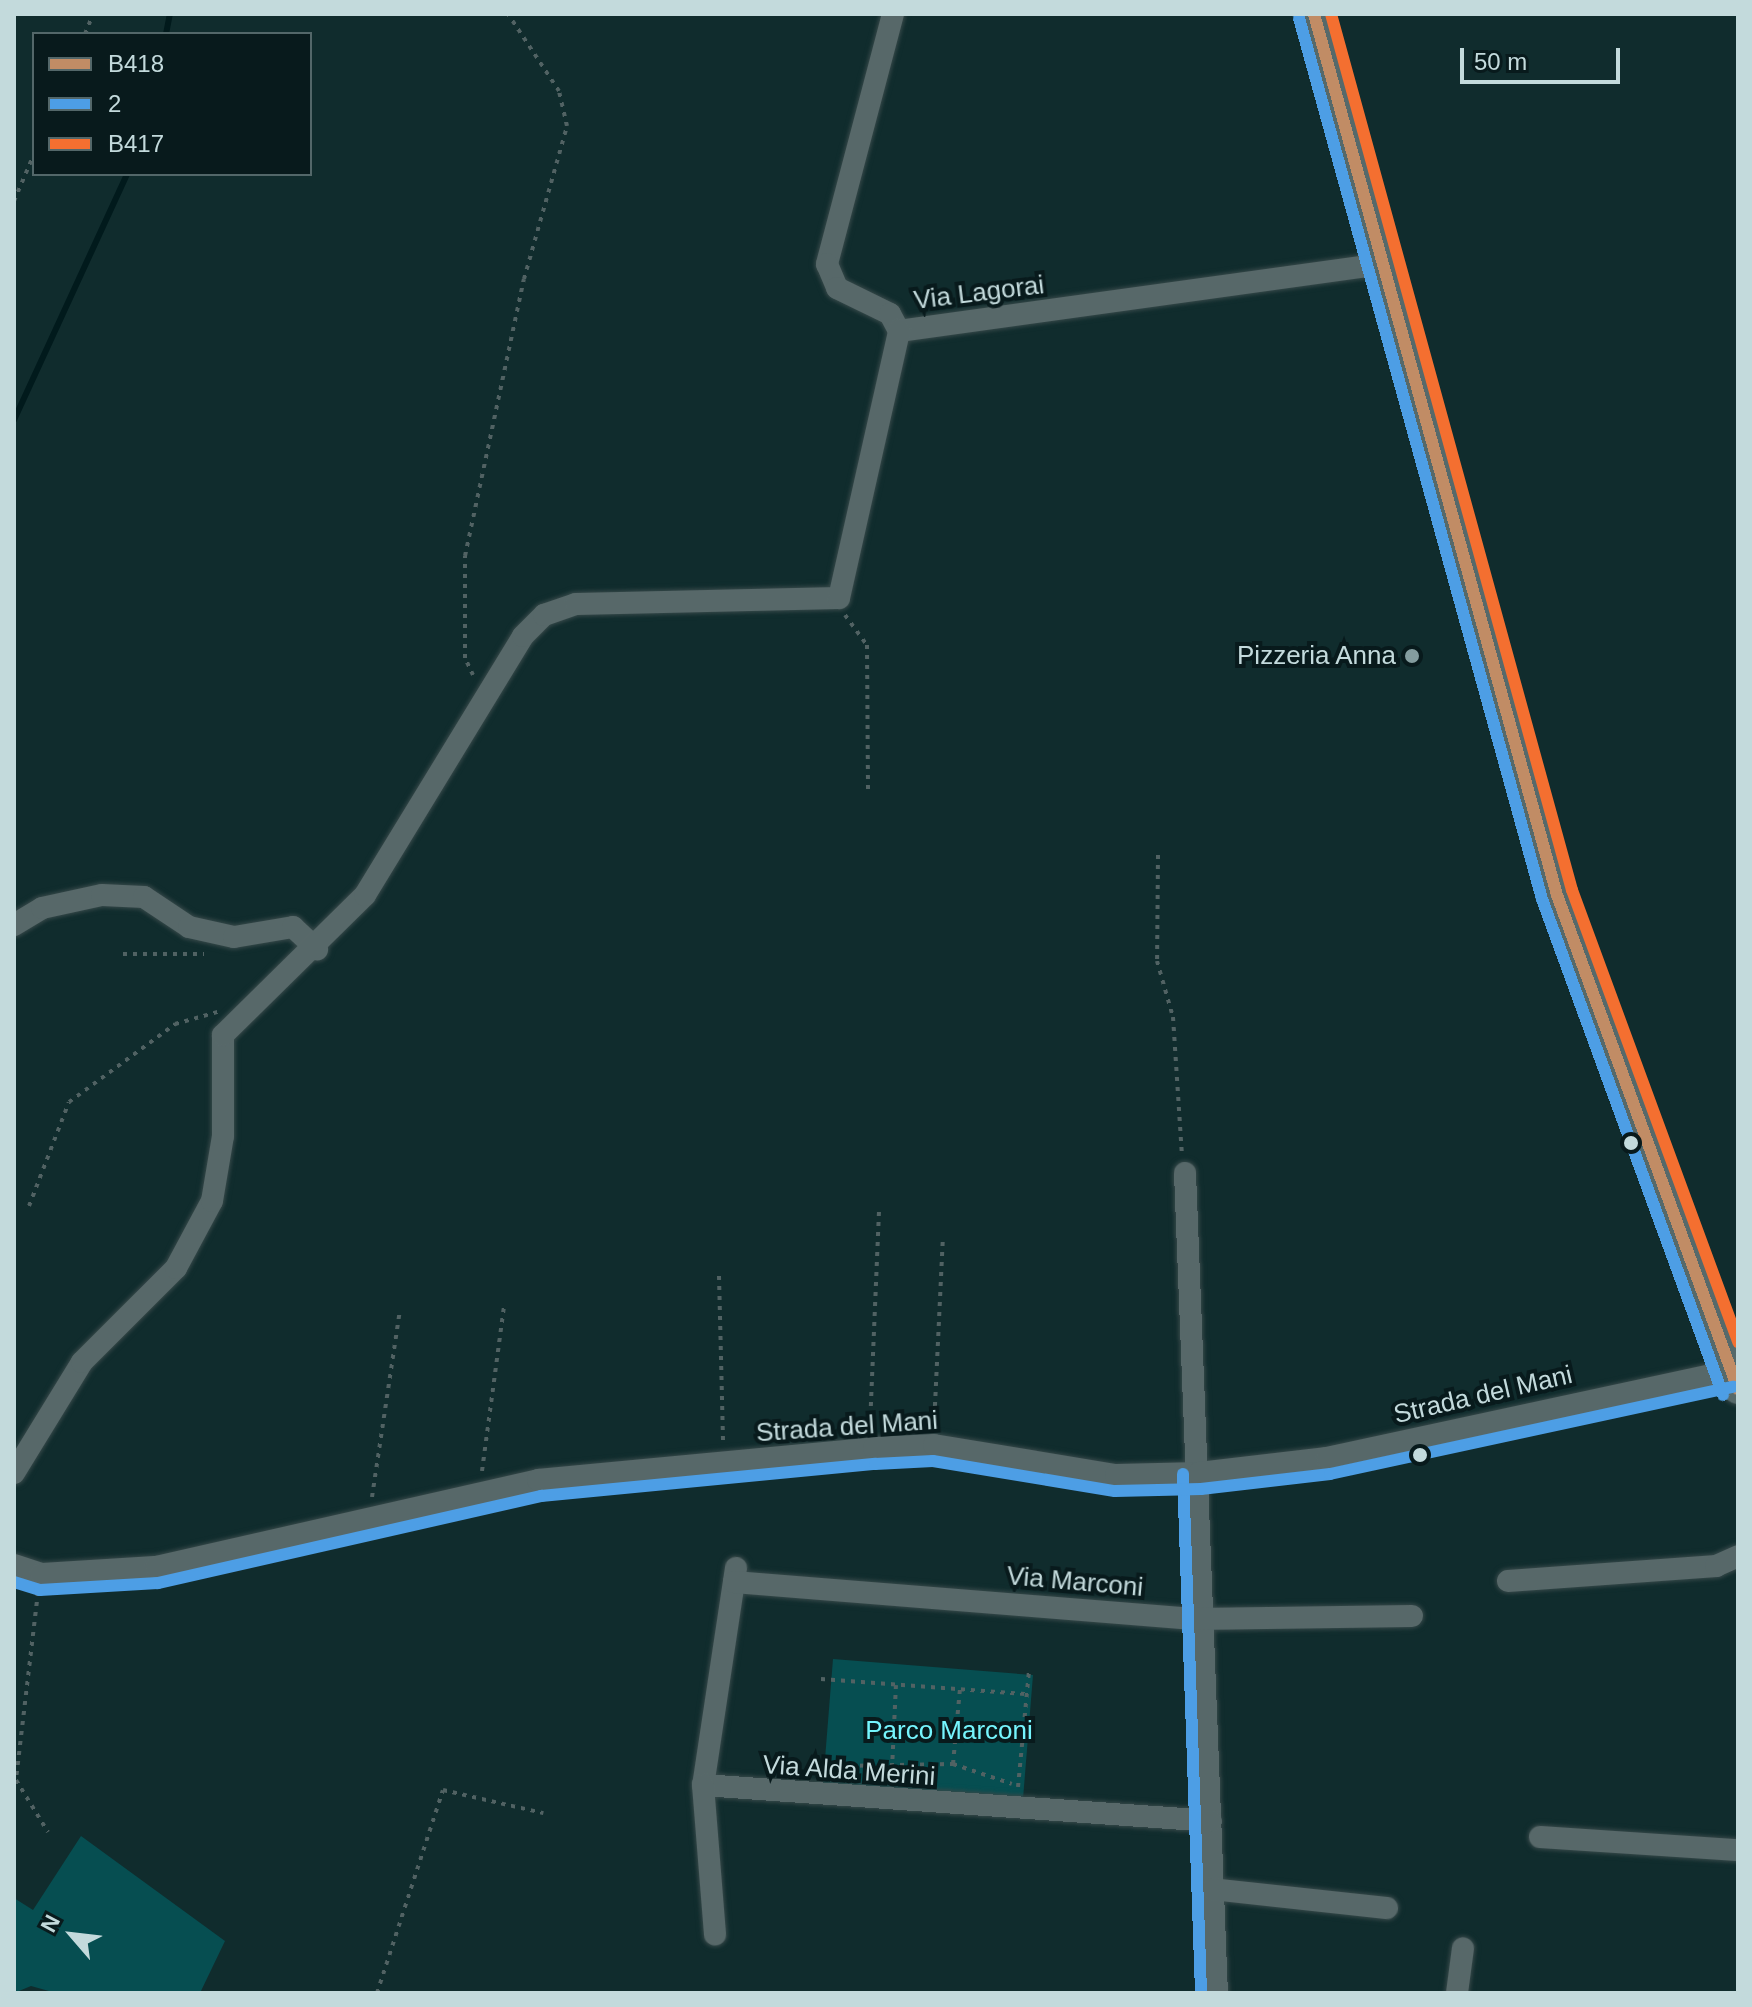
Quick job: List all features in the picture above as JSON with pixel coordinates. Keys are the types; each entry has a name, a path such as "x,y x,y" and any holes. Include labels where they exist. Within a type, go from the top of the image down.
{"main road":[{"path":"1314,14 1377,265 1557,895 1735,1380"}],"street":[{"name":"Via Lagorai","path":"893,14 827,264 837,288 890,314 899,331 1377,265"},
{"path":"14,1473 82,1362 176,1268 212,1201 223,1136 223,1035 233,1018 317,949 365,895 523,636 544,615 576,604 839,598 899,331"},
{"path":"14,925 42,908 102,895 144,897 189,927 234,937 293,927 317,949"},
{"path":"1185,1173 1217,1993"},
{"name":"Strada del Mani","path":"14,1565 41,1574 156,1567 538,1480 874,1448 934,1445 1116,1475 1199,1473 1327,1458 1735,1380"},
{"path":"1508,1581 1716,1566 1738,1556"},
{"name":"Via Marconi","path":"703,1785 735,1575 1203,1619 1412,1616"},
{"path":"703,1785 715,1935"},
{"name":"Via Alda Merini","path":"703,1785 1211,1821"},
{"path":"1540,1837 1738,1850"},
{"path":"1212,1889 1387,1908"},
{"path":"1457,1993 1463,1948"}],"path":[{"path":"485,699 465,658 465,556 524,279 567,126 559,91 508,14"},
{"path":"14,201 32,159"},
{"path":"839,598 867,645 868,791"},
{"path":"1158,855 1157,961 1173,1017 1185,1173"},
{"path":"29,1206 69,1102 175,1024 216,1008 233,1018"},
{"path":"874,1448 879,1208"},
{"path":"934,1445 943,1236"},
{"path":"719,1276 720,1464"},
{"path":"478,1493 504,1306"},
{"path":"367,1518 400,1310"},
{"path":"41,1574 16,1780 48,1832"},
{"path":"1019,1794 1029,1670"},
{"path":"821,1679 1027,1694"},
{"path":"892,1769 896,1685"},
{"path":"953,1764 960,1689"},
{"path":"840,1783 840,1766 892,1769 953,1764 1018,1787"},
{"path":"377,1993 443,1790 543,1813"}],"green space":[{"name":"Parco Marconi","path":"833,1659 1033,1675 1023,1799 823,1784"},
{"path":"81,1836 225,1941 200,1993 56,1993 31,1986 14,1993 14,1898 33,1910"}],"waterway":[{"path":"166,32 170,14"},
{"path":"14,420 126,176"}],"transit line":[{"name":"B418","path":"1314,14 1557,895 1738,1389"},
{"name":"B417","path":"1331,14 1572,890 1738,1342"},
{"name":"2","path":"1299,18 1542,899 1723,1395"},
{"name":"2","path":"14,1582 40,1590 158,1583 541,1496 875,1464 933,1461 1115,1491 1201,1489 1330,1474 1734,1387"},
{"name":"2","path":"1183,1474 1201,1993"}],"place":[{"name":"Pizzeria Anna","path":"1412,656"}]}
